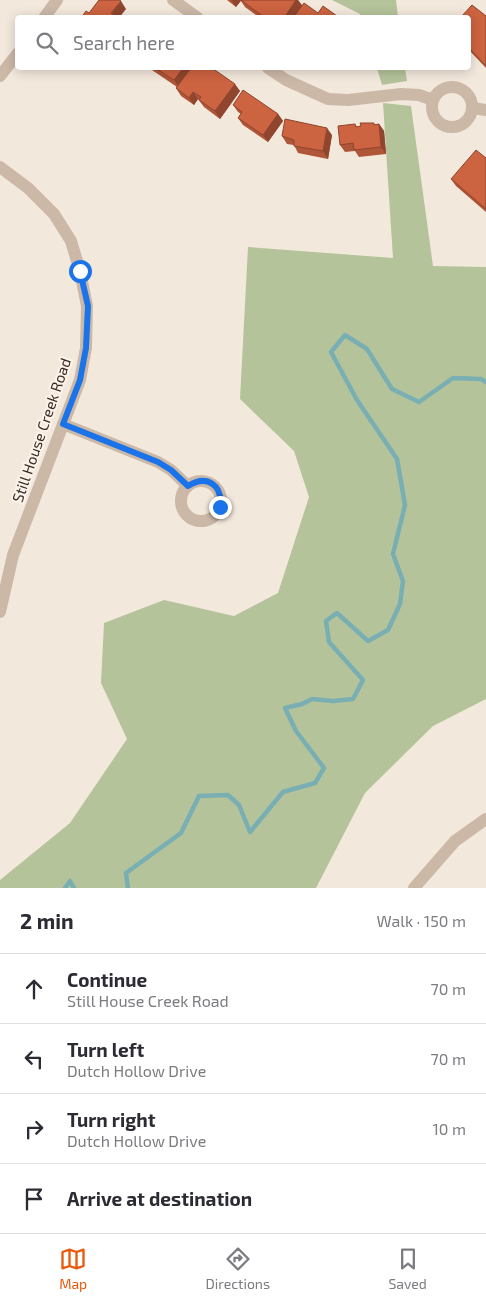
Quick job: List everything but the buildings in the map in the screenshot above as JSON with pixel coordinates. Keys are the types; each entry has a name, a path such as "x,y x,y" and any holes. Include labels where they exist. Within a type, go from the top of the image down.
{"street":[{"path":"46,15 57,0"},
{"path":"173,0 194,15"},
{"path":"0,76 15,57"},
{"path":"271,70 286,80 328,99 348,100 401,94 419,95 433,100"},
{"path":"456,87 468,93 481,110 459,127 446,127 436,119 433,113 433,100 442,89 456,87"},
{"name":"Still House Creek Road","path":"0,167 28,188 54,214 70,242 80,271 88,306 86,348 80,380 13,555 0,612"},
{"path":"63,424 158,462 171,470 188,486"},
{"path":"414,888 455,841 486,819"}],"green space":[{"path":"332,0 396,0 398,15 360,14"},
{"path":"378,70 405,70 407,81 382,85"},
{"path":"383,103 411,106 433,266 486,267 486,699 433,726 365,793 316,888 0,888 0,880 70,823 127,739 101,683 104,623 164,600 234,616 278,593 309,497 294,451 240,399 248,247 393,258"}],"waterway":[{"path":"128,888 126,873 181,833 199,796 228,795 239,805 250,832 283,792 315,783 324,768 296,731 285,708 302,704 312,699 333,701 353,699 363,680 329,642 326,621 337,613 368,641 388,630 400,604 403,581 393,554 405,505 397,459 357,400 331,352 345,335 367,349 392,389 419,402 453,378 481,379 486,382"},
{"path":"65,888 70,881 74,888"}],"route":[{"path":"80,271 88,306 86,348 80,380 63,424 158,462 171,470 188,486 193,482 200,481 207,481 213,484 218,489 220,495 220,507"}]}
